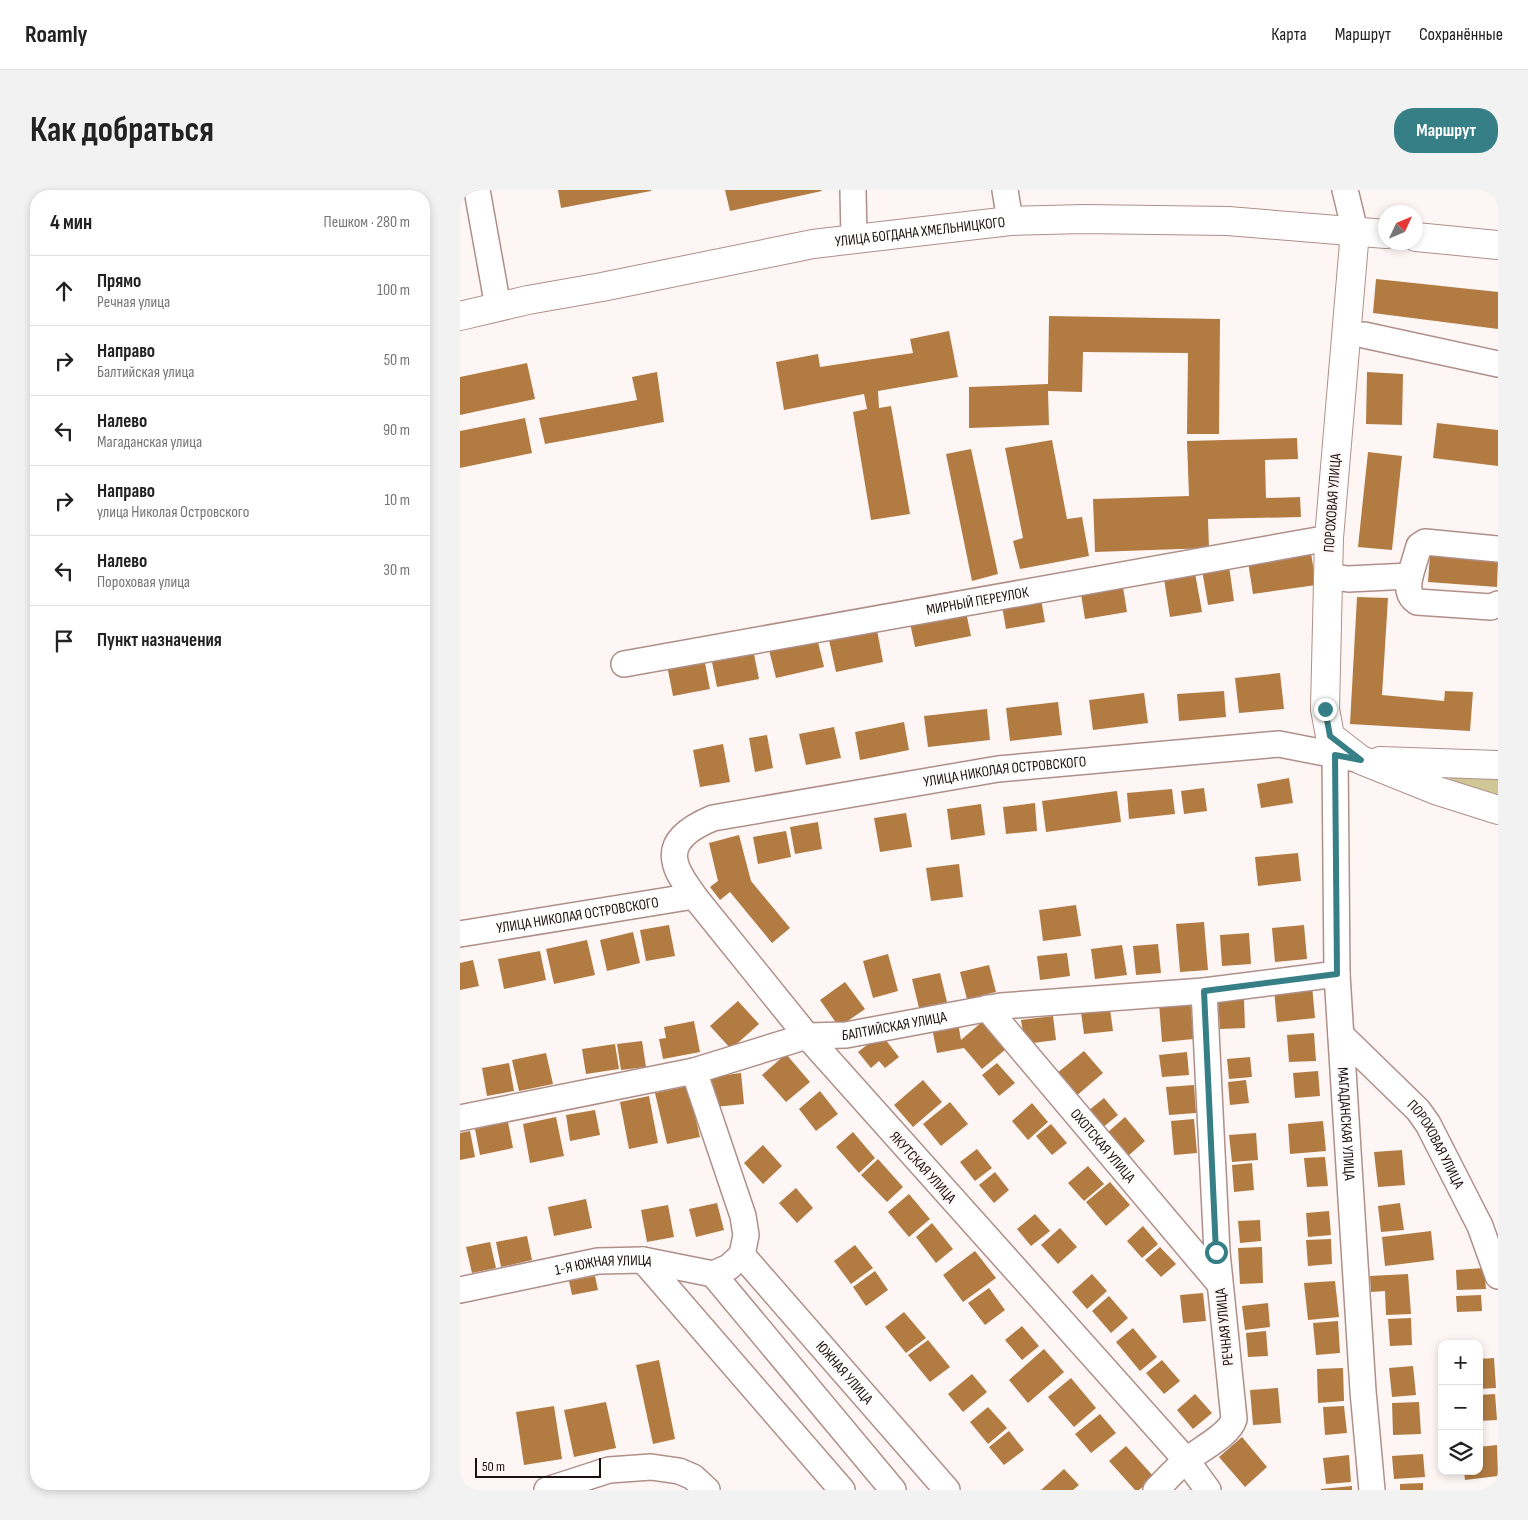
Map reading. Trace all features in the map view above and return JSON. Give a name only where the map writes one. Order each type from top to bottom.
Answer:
[{"type":"main road","name":"УЛИЦА БОГДАНА ХМЕЛЬНИЦКОГО","points":[[460,316],[813,244],[1010,221],[1084,219],[1228,220],[1378,233]]},
{"type":"main road","name":"ПОРОХОВАЯ УЛИЦА","points":[[1348,758],[1330,736],[1325,709],[1329,538],[1355,231]]},
{"type":"main road","points":[[1423,238],[1498,245]]},
{"type":"main road","name":"УЛИЦА НИКОЛАЯ ОСТРОВСКОГО","points":[[1348,758],[1498,764]]},
{"type":"main road","name":"УЛИЦА НИКОЛАЯ ОСТРОВСКОГО","points":[[1348,758],[1438,791],[1498,810]]},
{"type":"street","points":[[854,190],[854,239]]},
{"type":"street","points":[[1004,190],[1010,221]]},
{"type":"street","points":[[1345,190],[1355,231]]},
{"type":"street","points":[[472,199],[498,307]]},
{"type":"street","points":[[1364,336],[1498,364]]},
{"type":"street","name":"МИРНЫЙ ПЕРЕУЛОК","points":[[624,664],[1329,538]]},
{"type":"street","points":[[1498,549],[1425,542],[1419,546],[1407,589],[1410,596],[1417,602],[1491,607],[1498,604]]},
{"type":"street","points":[[1327,576],[1348,579],[1410,576]]},
{"type":"street","name":"УЛИЦА НИКОЛАЯ ОСТРОВСКОГО","points":[[675,862],[676,846],[685,834],[698,824],[713,818],[998,769],[1279,744],[1348,758]]},
{"type":"street","name":"МАГАДАНСКАЯ УЛИЦА","points":[[1348,758],[1337,974],[1363,1391],[1372,1490]]},
{"type":"street","name":"ЯКУТСКАЯ УЛИЦА","points":[[675,862],[682,878],[694,896],[807,1036],[1186,1460],[1208,1490]]},
{"type":"street","name":"УЛИЦА НИКОЛАЯ ОСТРОВСКОГО","points":[[460,934],[694,896]]},
{"type":"street","name":"БАЛТИЙСКАЯ УЛИЦА","points":[[460,1118],[694,1071],[807,1036],[846,1035],[1001,1006],[1204,991],[1337,974]]},
{"type":"street","name":"РЕЧНАЯ УЛИЦА","points":[[1156,1490],[1186,1460],[1227,1431],[1234,1419],[1219,1283],[1204,991]]},
{"type":"street","name":"ОХОТСКАЯ УЛИЦА","points":[[987,1008],[1219,1283]]},
{"type":"street","name":"ПОРОХОВАЯ УЛИЦА","points":[[1341,1035],[1418,1110],[1428,1124],[1480,1226],[1498,1276]]},
{"type":"street","points":[[694,1071],[744,1216],[746,1235],[742,1255],[729,1267],[713,1274],[893,1490]]},
{"type":"street","name":"ЮЖНАЯ УЛИЦА","points":[[742,1255],[946,1490]]},
{"type":"street","points":[[643,1260],[842,1490]]},
{"type":"street","name":"1-Я ЮЖНАЯ УЛИЦА","points":[[460,1290],[598,1261],[643,1260],[713,1274]]},
{"type":"street","points":[[547,1490],[609,1470],[651,1466],[686,1480],[693,1477],[707,1490]]},
{"type":"shaded area","points":[[1498,772],[1498,802],[1450,781],[1450,775]]},
{"type":"building","points":[[558,190],[651,190],[651,191],[561,208]]},
{"type":"building","points":[[725,190],[821,190],[822,191],[730,211]]},
{"type":"building","points":[[1376,279],[1498,292],[1498,329],[1373,313]]},
{"type":"building","points":[[1049,316],[1220,319],[1219,434],[1187,434],[1188,353],[1083,352],[1082,392],[1048,391],[1049,425],[969,428],[969,387],[1048,384]]},
{"type":"building","points":[[949,331],[958,377],[878,391],[879,408],[891,406],[910,514],[871,520],[853,412],[867,409],[864,394],[784,410],[776,362],[818,354],[820,367],[913,353],[910,339]]},
{"type":"building","points":[[527,363],[535,399],[460,415],[460,377]]},
{"type":"building","points":[[657,372],[664,422],[545,444],[539,418],[637,400],[632,377]]},
{"type":"building","points":[[1367,372],[1403,374],[1402,425],[1366,424]]},
{"type":"building","points":[[525,418],[532,453],[460,468],[460,431]]},
{"type":"building","points":[[1437,423],[1498,430],[1498,466],[1433,458]]},
{"type":"building","points":[[1297,438],[1298,459],[1265,460],[1266,498],[1300,497],[1301,517],[1208,519],[1209,548],[1095,552],[1093,499],[1189,496],[1187,441]]},
{"type":"building","points":[[1052,440],[1067,519],[1082,517],[1089,556],[1020,569],[1013,541],[1023,538],[1005,448]]},
{"type":"building","points":[[971,449],[998,574],[972,581],[946,454]]},
{"type":"building","points":[[1368,452],[1402,456],[1392,550],[1358,547]]},
{"type":"building","points":[[1311,553],[1316,585],[1253,594],[1248,562]]},
{"type":"building","points":[[1430,554],[1498,559],[1497,587],[1428,582]]},
{"type":"building","points":[[1229,566],[1234,601],[1208,605],[1202,570]]},
{"type":"building","points":[[1195,573],[1202,612],[1170,617],[1164,579]]},
{"type":"building","points":[[1123,587],[1127,612],[1085,619],[1081,594]]},
{"type":"building","points":[[1357,597],[1388,598],[1382,695],[1444,701],[1445,691],[1473,692],[1470,731],[1350,724]]},
{"type":"building","points":[[1041,599],[1045,622],[1006,629],[1002,606]]},
{"type":"building","points":[[966,612],[971,636],[915,647],[910,623]]},
{"type":"building","points":[[877,630],[883,662],[836,672],[829,640]]},
{"type":"building","points":[[817,638],[824,667],[776,678],[769,650]]},
{"type":"building","points":[[753,649],[759,679],[717,687],[711,657]]},
{"type":"building","points":[[704,658],[710,689],[673,696],[667,665]]},
{"type":"building","points":[[1280,673],[1284,709],[1239,713],[1235,678]]},
{"type":"building","points":[[1224,691],[1226,717],[1179,721],[1177,694]]},
{"type":"building","points":[[1144,693],[1148,723],[1093,730],[1089,700]]},
{"type":"building","points":[[1058,702],[1062,735],[1010,741],[1006,708]]},
{"type":"building","points":[[987,709],[990,740],[928,747],[924,716]]},
{"type":"building","points":[[904,722],[909,750],[860,760],[855,732]]},
{"type":"building","points":[[834,727],[841,758],[806,765],[799,734]]},
{"type":"building","points":[[767,735],[773,768],[755,772],[749,738]]},
{"type":"building","points":[[723,744],[730,782],[700,787],[693,750]]},
{"type":"building","points":[[1289,778],[1293,803],[1261,808],[1257,784]]},
{"type":"building","points":[[1204,788],[1207,811],[1184,814],[1181,791]]},
{"type":"building","points":[[1172,789],[1175,814],[1129,819],[1127,793]]},
{"type":"building","points":[[1117,791],[1121,822],[1046,832],[1042,801]]},
{"type":"building","points":[[1035,803],[1037,831],[1006,834],[1003,807]]},
{"type":"building","points":[[981,804],[985,835],[951,840],[947,809]]},
{"type":"building","points":[[906,813],[912,847],[880,852],[874,818]]},
{"type":"building","points":[[818,822],[822,849],[795,854],[790,827]]},
{"type":"building","points":[[786,831],[791,857],[758,864],[753,837]]},
{"type":"building","points":[[739,835],[751,881],[790,928],[772,943],[730,892],[720,900],[710,887],[718,881],[709,843]]},
{"type":"building","points":[[1298,853],[1301,881],[1258,886],[1255,857]]},
{"type":"building","points":[[959,864],[963,897],[931,901],[926,868]]},
{"type":"building","points":[[1076,905],[1081,936],[1043,941],[1039,910]]},
{"type":"building","points":[[1204,922],[1208,970],[1180,972],[1176,924]]},
{"type":"building","points":[[669,925],[675,956],[646,961],[640,930]]},
{"type":"building","points":[[1304,925],[1307,959],[1275,962],[1272,928]]},
{"type":"building","points":[[633,932],[640,963],[607,971],[600,940]]},
{"type":"building","points":[[1249,933],[1251,964],[1222,966],[1220,935]]},
{"type":"building","points":[[587,940],[595,975],[554,984],[546,949]]},
{"type":"building","points":[[1158,944],[1161,973],[1136,975],[1133,946]]},
{"type":"building","points":[[1122,945],[1127,975],[1095,979],[1091,949]]},
{"type":"building","points":[[540,951],[546,980],[504,989],[498,959]]},
{"type":"building","points":[[1067,953],[1070,976],[1040,980],[1037,956]]},
{"type":"building","points":[[888,954],[898,991],[873,998],[863,961]]},
{"type":"building","points":[[473,960],[479,986],[460,990],[460,963]]},
{"type":"building","points":[[989,965],[996,992],[967,999],[960,972]]},
{"type":"building","points":[[940,973],[947,1002],[919,1008],[912,979]]},
{"type":"building","points":[[845,982],[865,1009],[839,1027],[820,1000]]},
{"type":"building","points":[[1312,986],[1315,1018],[1277,1022],[1274,990]]},
{"type":"building","points":[[1244,999],[1245,1028],[1220,1029],[1218,1000]]},
{"type":"building","points":[[1190,1000],[1194,1039],[1162,1042],[1159,1003]]},
{"type":"building","points":[[738,1001],[759,1024],[731,1049],[710,1026]]},
{"type":"building","points":[[1110,1009],[1113,1031],[1084,1034],[1081,1012]]},
{"type":"building","points":[[1053,1016],[1056,1040],[1025,1044],[1021,1020]]},
{"type":"building","points":[[694,1021],[700,1052],[663,1059],[659,1039],[666,1038],[664,1027]]},
{"type":"building","points":[[983,1021],[1006,1049],[982,1069],[964,1048],[937,1053],[932,1028],[958,1023],[961,1040]]},
{"type":"building","points":[[1314,1033],[1316,1061],[1289,1062],[1287,1035]]},
{"type":"building","points":[[881,1034],[899,1057],[885,1068],[879,1061],[871,1068],[858,1052]]},
{"type":"building","points":[[642,1041],[646,1067],[621,1070],[617,1044]]},
{"type":"building","points":[[615,1044],[619,1069],[586,1074],[582,1049]]},
{"type":"building","points":[[1084,1051],[1103,1073],[1075,1097],[1056,1074]]},
{"type":"building","points":[[1187,1052],[1189,1075],[1162,1077],[1159,1055]]},
{"type":"building","points":[[546,1053],[553,1084],[519,1091],[512,1060]]},
{"type":"building","points":[[786,1054],[810,1082],[786,1102],[762,1075]]},
{"type":"building","points":[[1250,1057],[1252,1077],[1229,1079],[1227,1059]]},
{"type":"building","points":[[509,1063],[514,1091],[487,1096],[482,1068]]},
{"type":"building","points":[[997,1063],[1015,1083],[999,1096],[982,1075]]},
{"type":"building","points":[[1318,1071],[1320,1096],[1295,1098],[1293,1073]]},
{"type":"building","points":[[741,1073],[744,1104],[715,1107],[711,1077]]},
{"type":"building","points":[[923,1080],[942,1102],[913,1127],[894,1105]]},
{"type":"building","points":[[1246,1080],[1249,1103],[1230,1105],[1228,1082]]},
{"type":"building","points":[[1194,1085],[1196,1113],[1169,1115],[1166,1087]]},
{"type":"building","points":[[688,1086],[700,1137],[667,1144],[655,1093]]},
{"type":"building","points":[[820,1091],[838,1114],[816,1131],[799,1109]]},
{"type":"building","points":[[649,1096],[658,1143],[629,1149],[620,1102]]},
{"type":"building","points":[[1104,1098],[1118,1115],[1102,1128],[1088,1111]]},
{"type":"building","points":[[950,1102],[968,1124],[941,1146],[923,1124]]},
{"type":"building","points":[[1032,1103],[1048,1122],[1028,1140],[1012,1121]]},
{"type":"building","points":[[595,1110],[600,1135],[570,1141],[566,1115]]},
{"type":"building","points":[[556,1117],[564,1156],[530,1163],[523,1124]]},
{"type":"building","points":[[1125,1117],[1145,1141],[1128,1156],[1107,1133]]},
{"type":"building","points":[[1194,1119],[1197,1153],[1174,1155],[1171,1121]]},
{"type":"building","points":[[1323,1121],[1326,1151],[1290,1154],[1288,1124]]},
{"type":"building","points":[[508,1122],[513,1148],[480,1155],[475,1129]]},
{"type":"building","points":[[1051,1124],[1067,1143],[1052,1155],[1036,1136]]},
{"type":"building","points":[[470,1131],[475,1157],[460,1160],[460,1133]]},
{"type":"building","points":[[853,1132],[875,1158],[859,1173],[836,1147]]},
{"type":"building","points":[[1256,1133],[1258,1160],[1232,1162],[1229,1135]]},
{"type":"building","points":[[763,1145],[782,1166],[763,1184],[744,1163]]},
{"type":"building","points":[[977,1149],[992,1168],[975,1181],[960,1162]]},
{"type":"building","points":[[1402,1150],[1405,1185],[1378,1187],[1374,1152]]},
{"type":"building","points":[[1325,1157],[1328,1186],[1307,1187],[1304,1158]]},
{"type":"building","points":[[878,1159],[903,1187],[887,1202],[861,1175]]},
{"type":"building","points":[[1252,1163],[1254,1190],[1234,1192],[1232,1165]]},
{"type":"building","points":[[1088,1166],[1104,1184],[1084,1201],[1068,1183]]},
{"type":"building","points":[[995,1172],[1009,1190],[994,1203],[979,1185]]},
{"type":"building","points":[[1110,1182],[1130,1205],[1106,1226],[1086,1202]]},
{"type":"building","points":[[796,1188],[813,1208],[797,1223],[779,1203]]},
{"type":"building","points":[[909,1194],[930,1219],[909,1237],[888,1212]]},
{"type":"building","points":[[586,1199],[592,1228],[554,1236],[548,1207]]},
{"type":"building","points":[[717,1203],[724,1230],[696,1237],[689,1209]]},
{"type":"building","points":[[1400,1203],[1404,1230],[1381,1232],[1378,1206]]},
{"type":"building","points":[[668,1205],[674,1237],[647,1242],[641,1210]]},
{"type":"building","points":[[1329,1211],[1331,1235],[1308,1237],[1306,1213]]},
{"type":"building","points":[[1035,1214],[1050,1231],[1031,1246],[1017,1229]]},
{"type":"building","points":[[1260,1220],[1261,1241],[1240,1243],[1238,1221]]},
{"type":"building","points":[[932,1223],[953,1249],[936,1263],[916,1237]]},
{"type":"building","points":[[1143,1226],[1158,1244],[1142,1258],[1127,1241]]},
{"type":"building","points":[[1060,1228],[1077,1247],[1058,1264],[1041,1245]]},
{"type":"building","points":[[1431,1231],[1434,1260],[1385,1266],[1382,1237]]},
{"type":"building","points":[[527,1236],[532,1260],[501,1267],[496,1242]]},
{"type":"building","points":[[1331,1239],[1332,1264],[1308,1266],[1306,1240]]},
{"type":"building","points":[[490,1242],[496,1268],[472,1273],[466,1247]]},
{"type":"building","points":[[855,1245],[873,1268],[851,1284],[834,1261]]},
{"type":"building","points":[[1160,1247],[1176,1264],[1161,1277],[1145,1260]]},
{"type":"building","points":[[1262,1247],[1263,1283],[1240,1284],[1238,1248]]},
{"type":"building","points":[[975,1251],[996,1278],[963,1302],[943,1275]]},
{"type":"building","points":[[1484,1268],[1486,1289],[1457,1290],[1456,1270]]},
{"type":"building","points":[[875,1271],[888,1290],[866,1306],[853,1287]]},
{"type":"building","points":[[1092,1274],[1107,1291],[1087,1309],[1072,1292]]},
{"type":"building","points":[[1408,1274],[1411,1314],[1386,1315],[1385,1291],[1371,1292],[1370,1276]]},
{"type":"building","points":[[595,1276],[598,1290],[572,1295],[569,1281]]},
{"type":"building","points":[[1335,1281],[1339,1317],[1308,1320],[1304,1283]]},
{"type":"building","points":[[989,1288],[1005,1310],[985,1325],[968,1303]]},
{"type":"building","points":[[1203,1293],[1206,1321],[1183,1323],[1180,1295]]},
{"type":"building","points":[[1481,1295],[1482,1311],[1457,1312],[1456,1296]]},
{"type":"building","points":[[1109,1296],[1128,1318],[1111,1333],[1092,1311]]},
{"type":"building","points":[[1268,1303],[1270,1327],[1245,1330],[1242,1306]]},
{"type":"building","points":[[904,1312],[926,1338],[906,1353],[885,1327]]},
{"type":"building","points":[[1411,1318],[1412,1345],[1390,1346],[1388,1319]]},
{"type":"building","points":[[1338,1321],[1340,1353],[1316,1355],[1313,1323]]},
{"type":"building","points":[[1022,1326],[1039,1346],[1022,1360],[1005,1340]]},
{"type":"building","points":[[1133,1328],[1157,1357],[1140,1371],[1116,1342]]},
{"type":"building","points":[[1266,1331],[1268,1356],[1248,1357],[1246,1333]]},
{"type":"building","points":[[928,1340],[950,1367],[930,1382],[908,1355]]},
{"type":"building","points":[[1044,1349],[1064,1372],[1028,1403],[1009,1380]]},
{"type":"building","points":[[1494,1358],[1496,1388],[1483,1389],[1483,1359]]},
{"type":"building","points":[[659,1360],[675,1439],[653,1444],[636,1365]]},
{"type":"building","points":[[1162,1360],[1180,1381],[1164,1394],[1146,1373]]},
{"type":"building","points":[[1413,1366],[1416,1395],[1392,1397],[1389,1368]]},
{"type":"building","points":[[1343,1368],[1344,1401],[1318,1403],[1317,1369]]},
{"type":"building","points":[[972,1374],[987,1392],[963,1412],[948,1394]]},
{"type":"building","points":[[1071,1378],[1096,1408],[1074,1427],[1048,1397]]},
{"type":"building","points":[[1278,1388],[1281,1423],[1253,1425],[1250,1390]]},
{"type":"building","points":[[1195,1394],[1212,1413],[1193,1429],[1177,1410]]},
{"type":"building","points":[[1495,1394],[1497,1420],[1483,1421],[1483,1395]]},
{"type":"building","points":[[606,1402],[616,1448],[574,1457],[564,1410]]},
{"type":"building","points":[[1419,1402],[1421,1434],[1393,1435],[1392,1403]]},
{"type":"building","points":[[554,1406],[562,1459],[524,1465],[516,1412]]},
{"type":"building","points":[[1344,1406],[1347,1433],[1325,1435],[1323,1407]]},
{"type":"building","points":[[988,1407],[1007,1428],[988,1444],[970,1422]]},
{"type":"building","points":[[1100,1414],[1116,1433],[1091,1453],[1075,1434]]},
{"type":"building","points":[[1009,1431],[1024,1450],[1004,1465],[989,1447]]},
{"type":"building","points":[[1242,1437],[1267,1467],[1245,1487],[1219,1457]]},
{"type":"building","points":[[1497,1445],[1498,1476],[1465,1480],[1464,1475],[1483,1475],[1483,1447]]},
{"type":"building","points":[[1126,1446],[1154,1477],[1139,1490],[1135,1490],[1109,1461]]},
{"type":"building","points":[[1423,1454],[1425,1477],[1394,1479],[1392,1456]]},
{"type":"building","points":[[1349,1455],[1351,1482],[1326,1484],[1323,1458]]},
{"type":"building","points":[[1064,1469],[1079,1485],[1073,1490],[1041,1490]]},
{"type":"building","points":[[1423,1483],[1423,1490],[1400,1490],[1400,1484]]},
{"type":"building","points":[[1352,1486],[1352,1490],[1321,1490],[1321,1489]]},
{"type":"route","points":[[1216,1252],[1204,991],[1337,974],[1335,755],[1361,760],[1330,736],[1325,709]]}]
